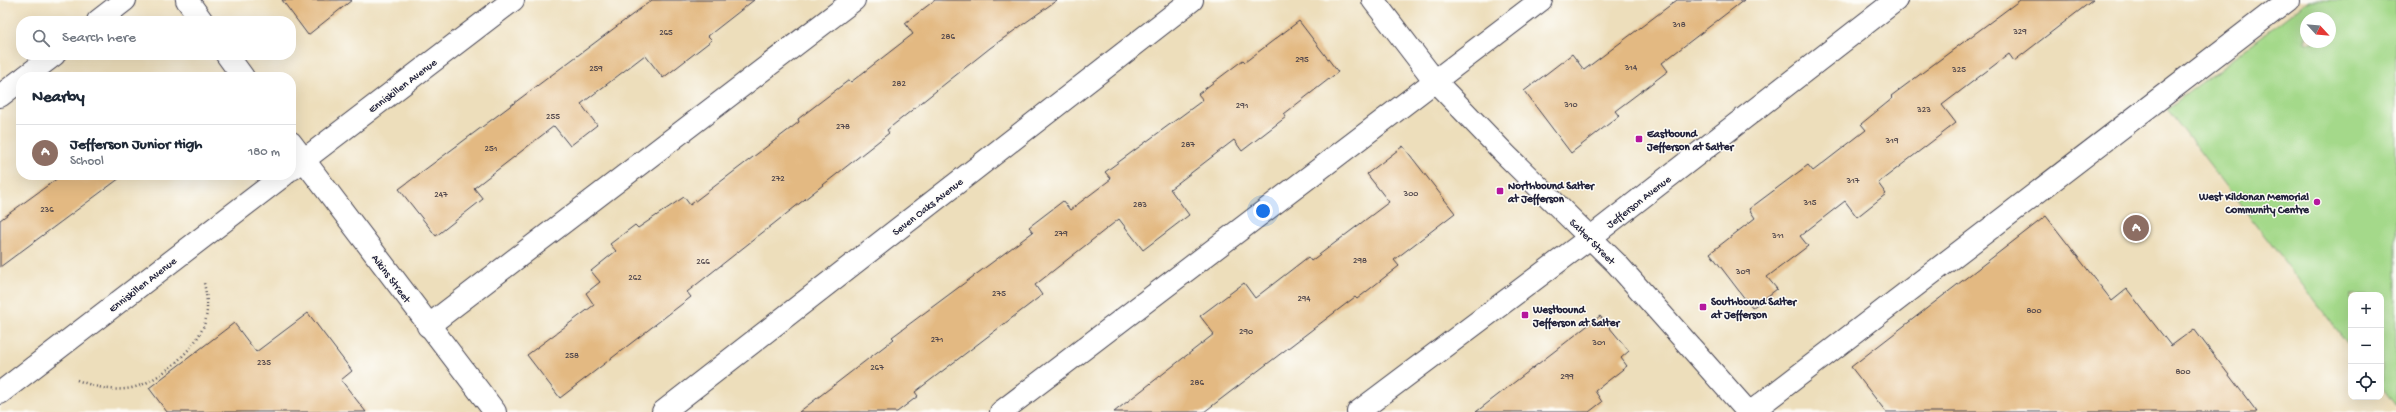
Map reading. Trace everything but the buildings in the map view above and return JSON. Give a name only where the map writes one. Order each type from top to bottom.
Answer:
[{"type":"street","points":[[104,16],[125,0]]},
{"type":"street","points":[[187,0],[198,16]]},
{"type":"street","name":"Enniskillen Avenue","points":[[296,157],[513,0]]},
{"type":"street","points":[[428,326],[854,0]]},
{"type":"street","name":"Seven Oaks Avenue","points":[[663,412],[1192,0]]},
{"type":"street","name":"Salter Street","points":[[1373,0],[1435,81],[1506,155],[1591,237],[1750,412]]},
{"type":"street","points":[[1001,412],[1541,0]]},
{"type":"street","name":"Jefferson Avenue","points":[[1358,412],[1591,237],[1896,0]]},
{"type":"street","points":[[1750,412],[2288,0]]},
{"type":"street","points":[[32,72],[47,60]]},
{"type":"street","points":[[231,60],[239,72]]},
{"type":"street","points":[[0,96],[16,84]]},
{"type":"street","name":"Aikins Street","points":[[296,159],[495,412]]},
{"type":"street","name":"Enniskillen Avenue","points":[[0,393],[277,180]]},
{"type":"path","points":[[77,380],[100,388],[126,389],[153,380],[190,350],[204,326],[208,303],[204,283]]},
{"type":"green space","name":"West Kildonan Memorial Community Centre","points":[[2309,0],[2396,0],[2396,406],[2384,390],[2384,292],[2348,292],[2348,344],[2167,109]]},
{"type":"place","name":"Eastbound Jefferson at Salter","points":[[1639,139]]},
{"type":"place","name":"Northbound Salter at Jefferson","points":[[1500,191]]},
{"type":"place","name":"West Kildonan Memorial Community Centre","points":[[2317,202]]},
{"type":"place","name":"Jefferson Junior High","points":[[2136,228]]},
{"type":"place","name":"Southbound Salter at Jefferson","points":[[1703,307]]},
{"type":"place","name":"Westbound Jefferson at Salter","points":[[1525,315]]}]
